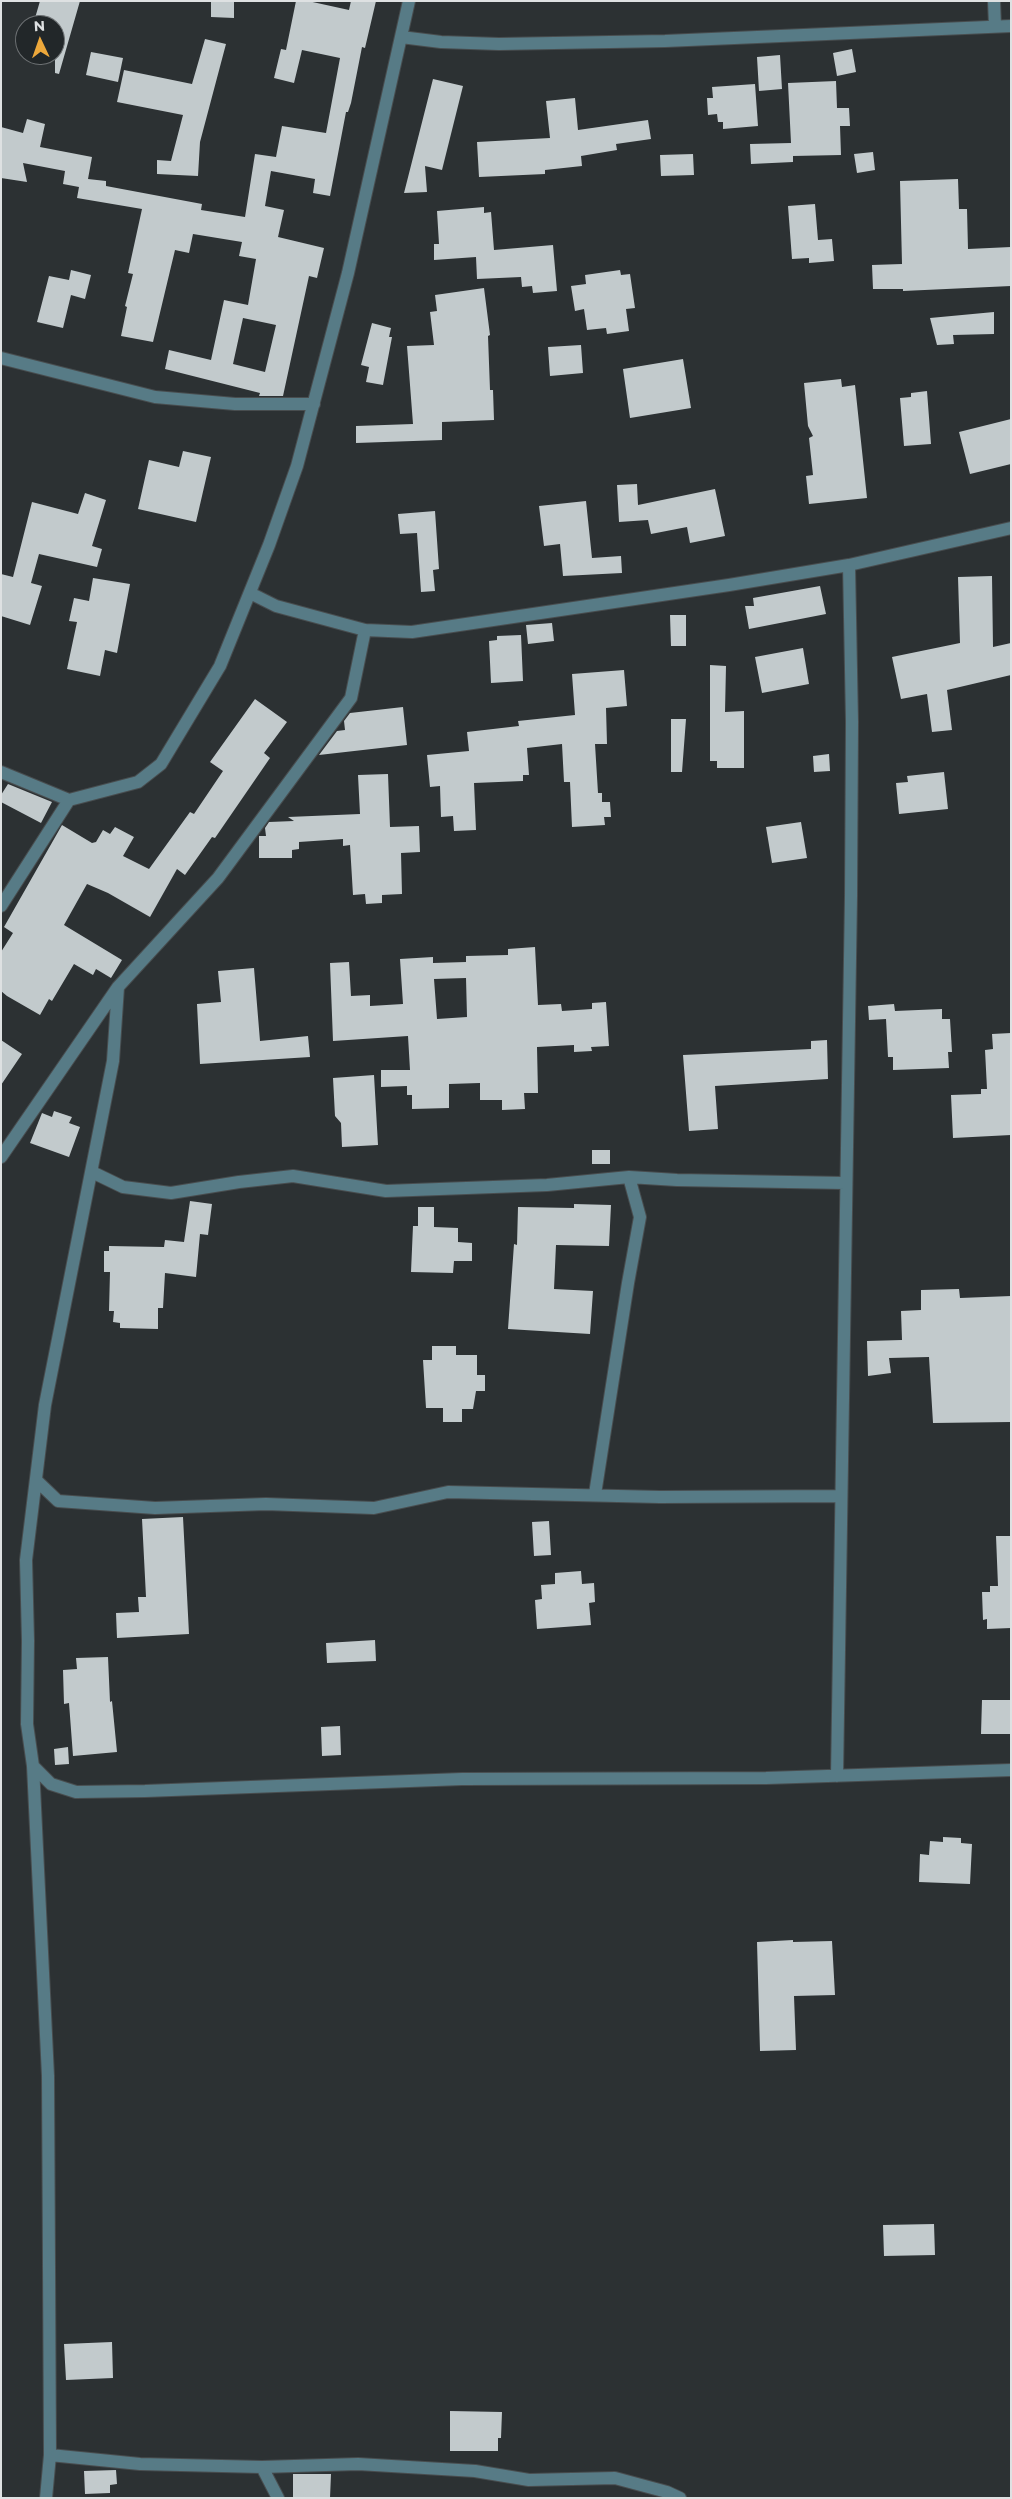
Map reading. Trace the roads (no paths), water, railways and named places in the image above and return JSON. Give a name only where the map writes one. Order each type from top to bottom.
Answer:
[{"type":"street","points":[[1,772],[69,800],[138,782],[161,764],[220,666],[250,593],[297,466],[348,274],[409,1]]},
{"type":"street","points":[[994,1],[995,26]]},
{"type":"street","points":[[401,37],[441,42],[498,44],[665,41],[1011,26]]},
{"type":"street","points":[[1,358],[155,397],[235,404],[314,404]]},
{"type":"street","points":[[250,593],[276,606],[364,630],[412,632],[489,622],[849,565],[1011,528]]},
{"type":"street","points":[[837,1776],[845,1183],[849,1065],[852,732],[849,565]]},
{"type":"street","points":[[2,1156],[118,987],[218,878],[351,698],[364,630]]},
{"type":"street","points":[[1,906],[69,800]]},
{"type":"street","points":[[46,2498],[50,2456],[48,2076],[33,1766],[27,1724],[28,1641],[26,1560],[45,1405],[113,1061],[118,987]]},
{"type":"street","points":[[92,1172],[123,1187],[172,1193],[239,1182],[293,1176],[386,1191],[547,1186],[629,1176],[677,1180],[845,1183]]},
{"type":"street","points":[[595,1494],[640,1217],[629,1176]]},
{"type":"street","points":[[36,1480],[58,1501],[155,1508],[266,1504],[374,1508],[448,1492],[660,1497],[842,1496]]},
{"type":"street","points":[[33,1766],[51,1784],[76,1792],[462,1779],[766,1778],[1011,1770]]},
{"type":"street","points":[[50,2456],[140,2464],[262,2468],[358,2464],[475,2471],[529,2480],[615,2478],[668,2492],[680,2498]]},
{"type":"street","points":[[262,2468],[278,2498]]}]
